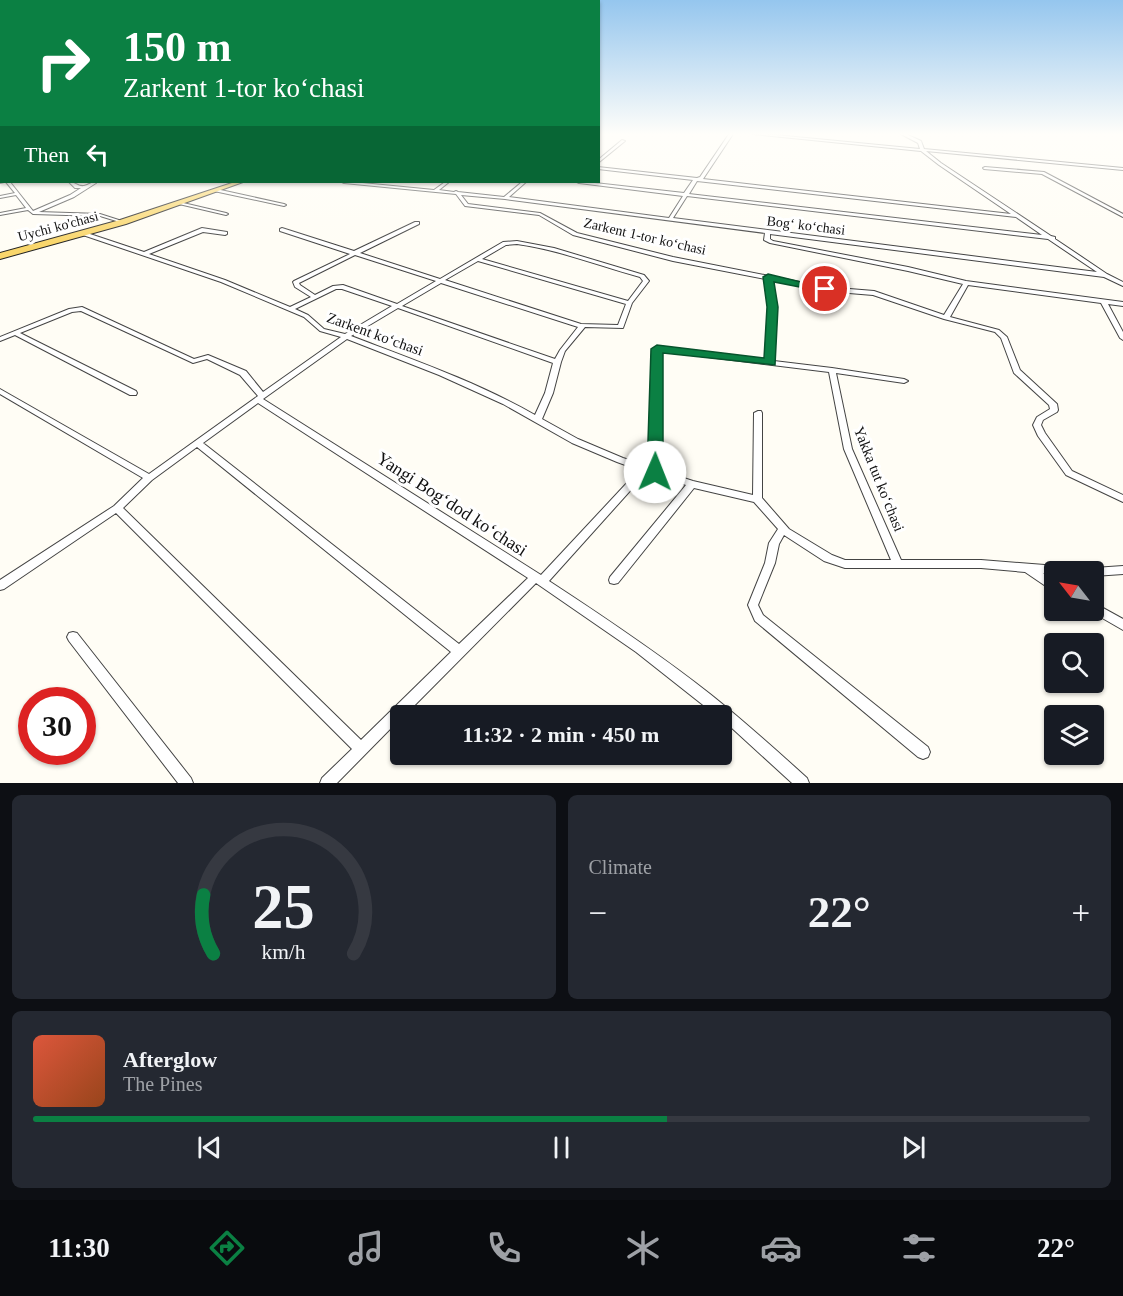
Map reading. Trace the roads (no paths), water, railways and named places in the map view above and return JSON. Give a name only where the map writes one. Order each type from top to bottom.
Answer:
[{"type":"main road","name":"Uychi ko'chasi","points":[[0,256],[123,222],[237,183]]},
{"type":"street","points":[[619,171],[1017,216]]},
{"type":"street","points":[[669,219],[695,180],[701,178],[706,171]]},
{"type":"street","points":[[951,171],[1105,275],[1123,284]]},
{"type":"street","points":[[1015,171],[1043,173],[1123,216]]},
{"type":"street","points":[[9,183],[33,213],[100,215],[123,222]]},
{"type":"street","points":[[72,183],[76,186],[86,187]]},
{"type":"street","points":[[33,213],[92,183]]},
{"type":"street","name":"Bogʻ koʻchasi","points":[[361,183],[505,198],[1105,275]]},
{"type":"street","points":[[436,190],[446,183]]},
{"type":"street","points":[[505,198],[523,183]]},
{"type":"street","points":[[588,183],[1053,238]]},
{"type":"street","points":[[216,190],[284,205]]},
{"type":"street","name":"Zarkent 1-tor koʻchasi","points":[[456,192],[465,204],[470,206],[540,214],[570,232],[618,247],[768,277]]},
{"type":"street","points":[[0,197],[17,194]]},
{"type":"street","points":[[182,203],[226,214]]},
{"type":"street","points":[[0,214],[28,208]]},
{"type":"street","points":[[315,297],[297,286],[296,282],[417,223]]},
{"type":"street","points":[[144,254],[202,230],[225,233]]},
{"type":"street","points":[[282,230],[582,326]]},
{"type":"street","points":[[768,232],[767,240],[772,242],[908,268],[966,283],[1123,304]]},
{"type":"street","name":"Zarkent koʻchasi","points":[[82,233],[223,280],[306,316],[322,330],[346,336],[480,389],[575,441],[692,484],[757,499]]},
{"type":"street","points":[[0,586],[117,508],[149,478],[346,336],[505,243],[517,242],[645,278],[646,281],[629,303],[621,327],[588,324],[582,326],[562,351],[549,393],[537,420]]},
{"type":"street","points":[[478,259],[629,303]]},
{"type":"street","points":[[770,362],[772,307],[768,277],[825,289],[874,293],[1003,335],[1017,371],[1053,404],[1054,410],[1040,419],[1037,425],[1065,469],[1082,482],[1123,499]]},
{"type":"street","points":[[946,318],[966,283]]},
{"type":"street","points":[[290,309],[332,289],[343,287],[557,362]]},
{"type":"street","points":[[1102,301],[1123,338]]},
{"type":"street","name":"Yangi Bogʻdod koʻchasi","points":[[0,339],[71,310],[82,309],[193,361],[208,357],[243,373],[260,398],[538,579],[327,783]]},
{"type":"street","points":[[15,333],[132,393]]},
{"type":"street","points":[[802,783],[722,710],[678,674],[538,579],[650,470],[657,349],[904,381]]},
{"type":"street","name":"Yakka tut koʻchasi","points":[[832,370],[848,449],[898,564]]},
{"type":"street","points":[[0,391],[149,478]]},
{"type":"street","points":[[758,413],[757,499],[783,529],[828,558],[845,564],[981,564],[1044,569]]},
{"type":"street","points":[[197,443],[460,652]]},
{"type":"street","points":[[614,580],[692,484]]},
{"type":"street","points":[[117,508],[361,749]]},
{"type":"street","points":[[783,529],[774,543],[770,563],[753,605],[754,611],[759,618],[923,752]]},
{"type":"street","points":[[1027,568],[1044,579]]},
{"type":"street","points":[[1104,571],[1123,570]]},
{"type":"street","points":[[1104,614],[1123,625]]},
{"type":"street","points":[[73,637],[186,783]]}]
